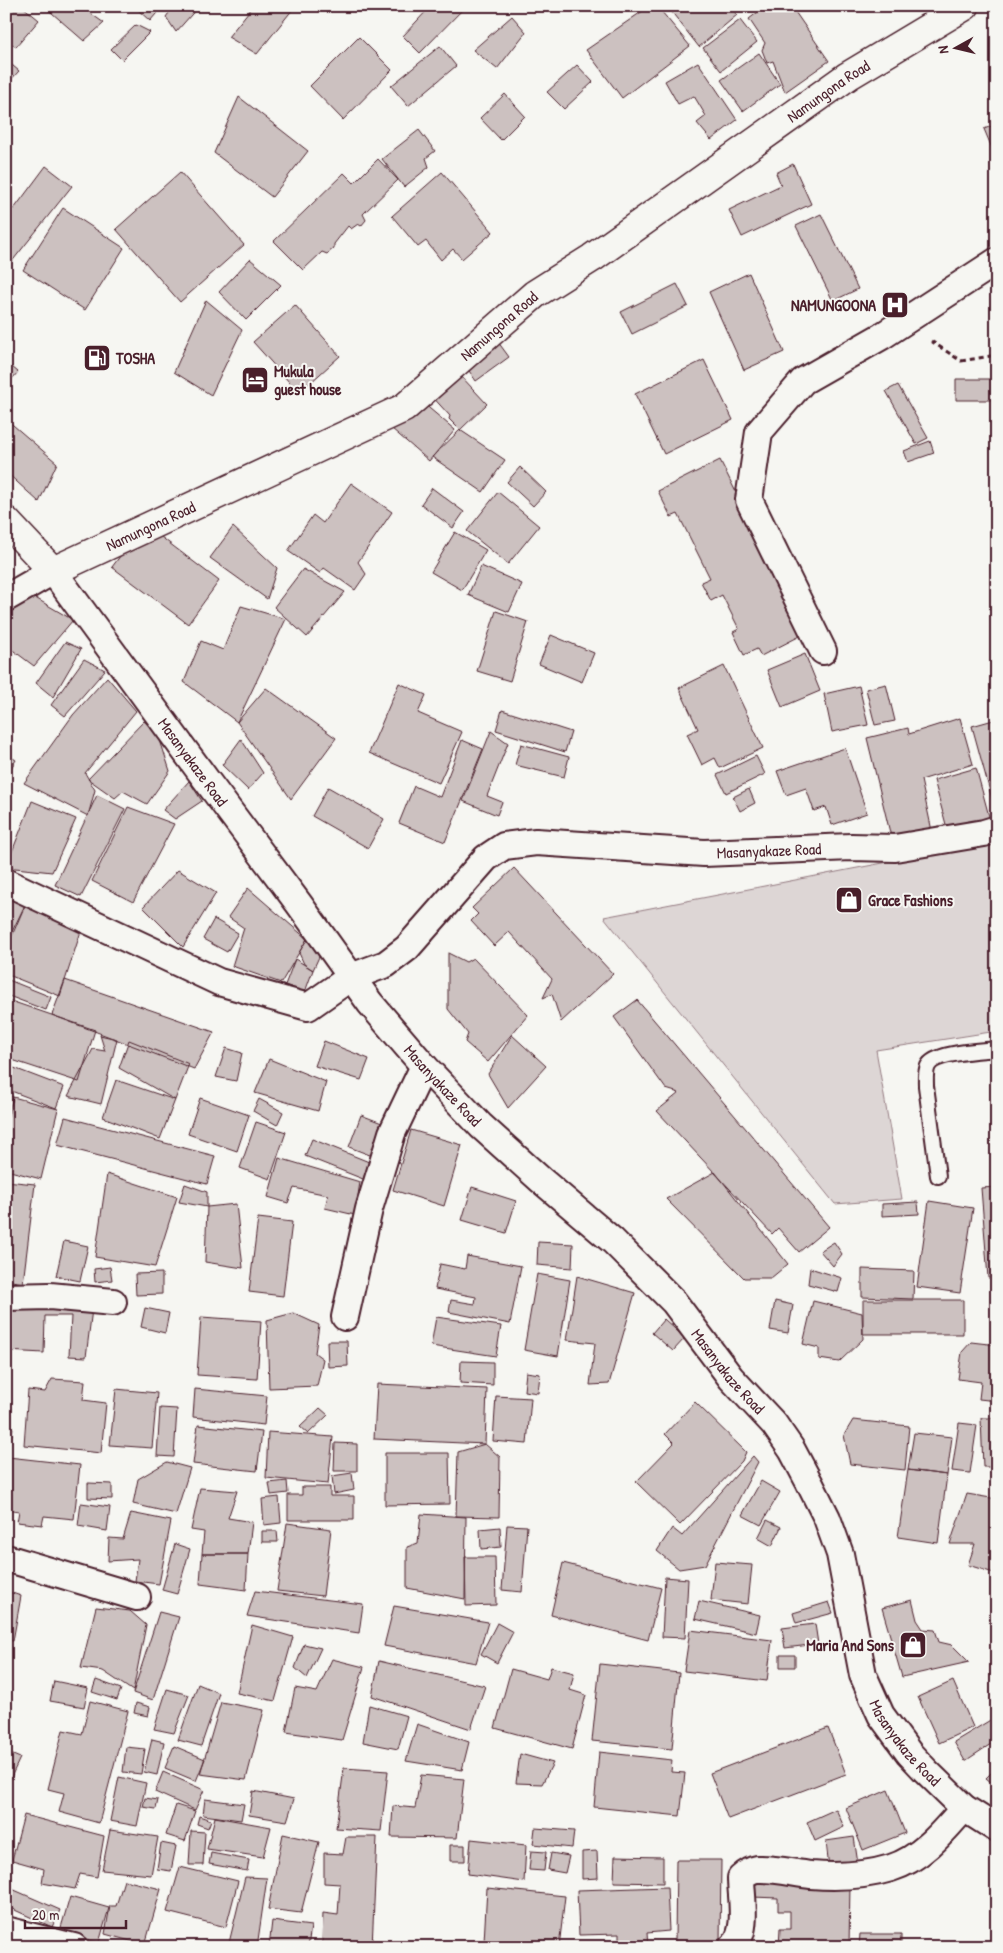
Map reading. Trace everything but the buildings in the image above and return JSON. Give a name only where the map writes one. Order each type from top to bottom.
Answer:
[{"type":"street","name":"Namungona Road","points":[[6,598],[53,571],[404,408],[535,294],[592,258],[848,76],[965,6]]},
{"type":"street","points":[[823,651],[749,500],[759,432],[803,381],[903,322],[997,261]]},
{"type":"street","points":[[6,520],[53,571]]},
{"type":"street","name":"Masanyakaze Road","points":[[53,571],[210,786],[300,904],[370,1003],[424,1066],[481,1126],[540,1180],[613,1241],[674,1302],[731,1378],[774,1424],[792,1450],[827,1518],[840,1554],[863,1675],[882,1715],[909,1753],[964,1808],[997,1829]]},
{"type":"street","name":"Masanyakaze Road","points":[[6,882],[219,982],[308,1007],[351,977],[386,964],[407,948],[486,858],[504,846],[536,842],[704,853],[851,847],[895,848],[984,833],[997,828]]},
{"type":"street","points":[[345,1317],[369,1209],[392,1133],[424,1066]]},
{"type":"street","points":[[6,1297],[50,1296],[114,1302]]},
{"type":"street","points":[[6,1558],[137,1597]]},
{"type":"street","points":[[732,1947],[741,1930],[743,1915],[741,1878],[748,1872],[756,1869],[812,1875],[846,1876],[892,1868],[914,1857],[941,1834],[964,1808]]},
{"type":"street","points":[[6,1930],[74,1947]]},
{"type":"lane","points":[[938,1176],[926,1086],[926,1074],[929,1064],[938,1057],[997,1049]]},
{"type":"path","points":[[903,322],[961,361],[997,355]]},
{"type":"shaded area","points":[[997,841],[997,1031],[876,1050],[902,1199],[835,1204],[604,917]]},
{"type":"place","name":"NAMUNGOONA","points":[[895,305]]},
{"type":"place","name":"TOSHA","points":[[97,358]]},
{"type":"place","name":"Mukula guest house","points":[[255,380]]},
{"type":"place","name":"Grace Fashions","points":[[849,900]]},
{"type":"place","name":"Maria And Sons","points":[[913,1645]]}]
